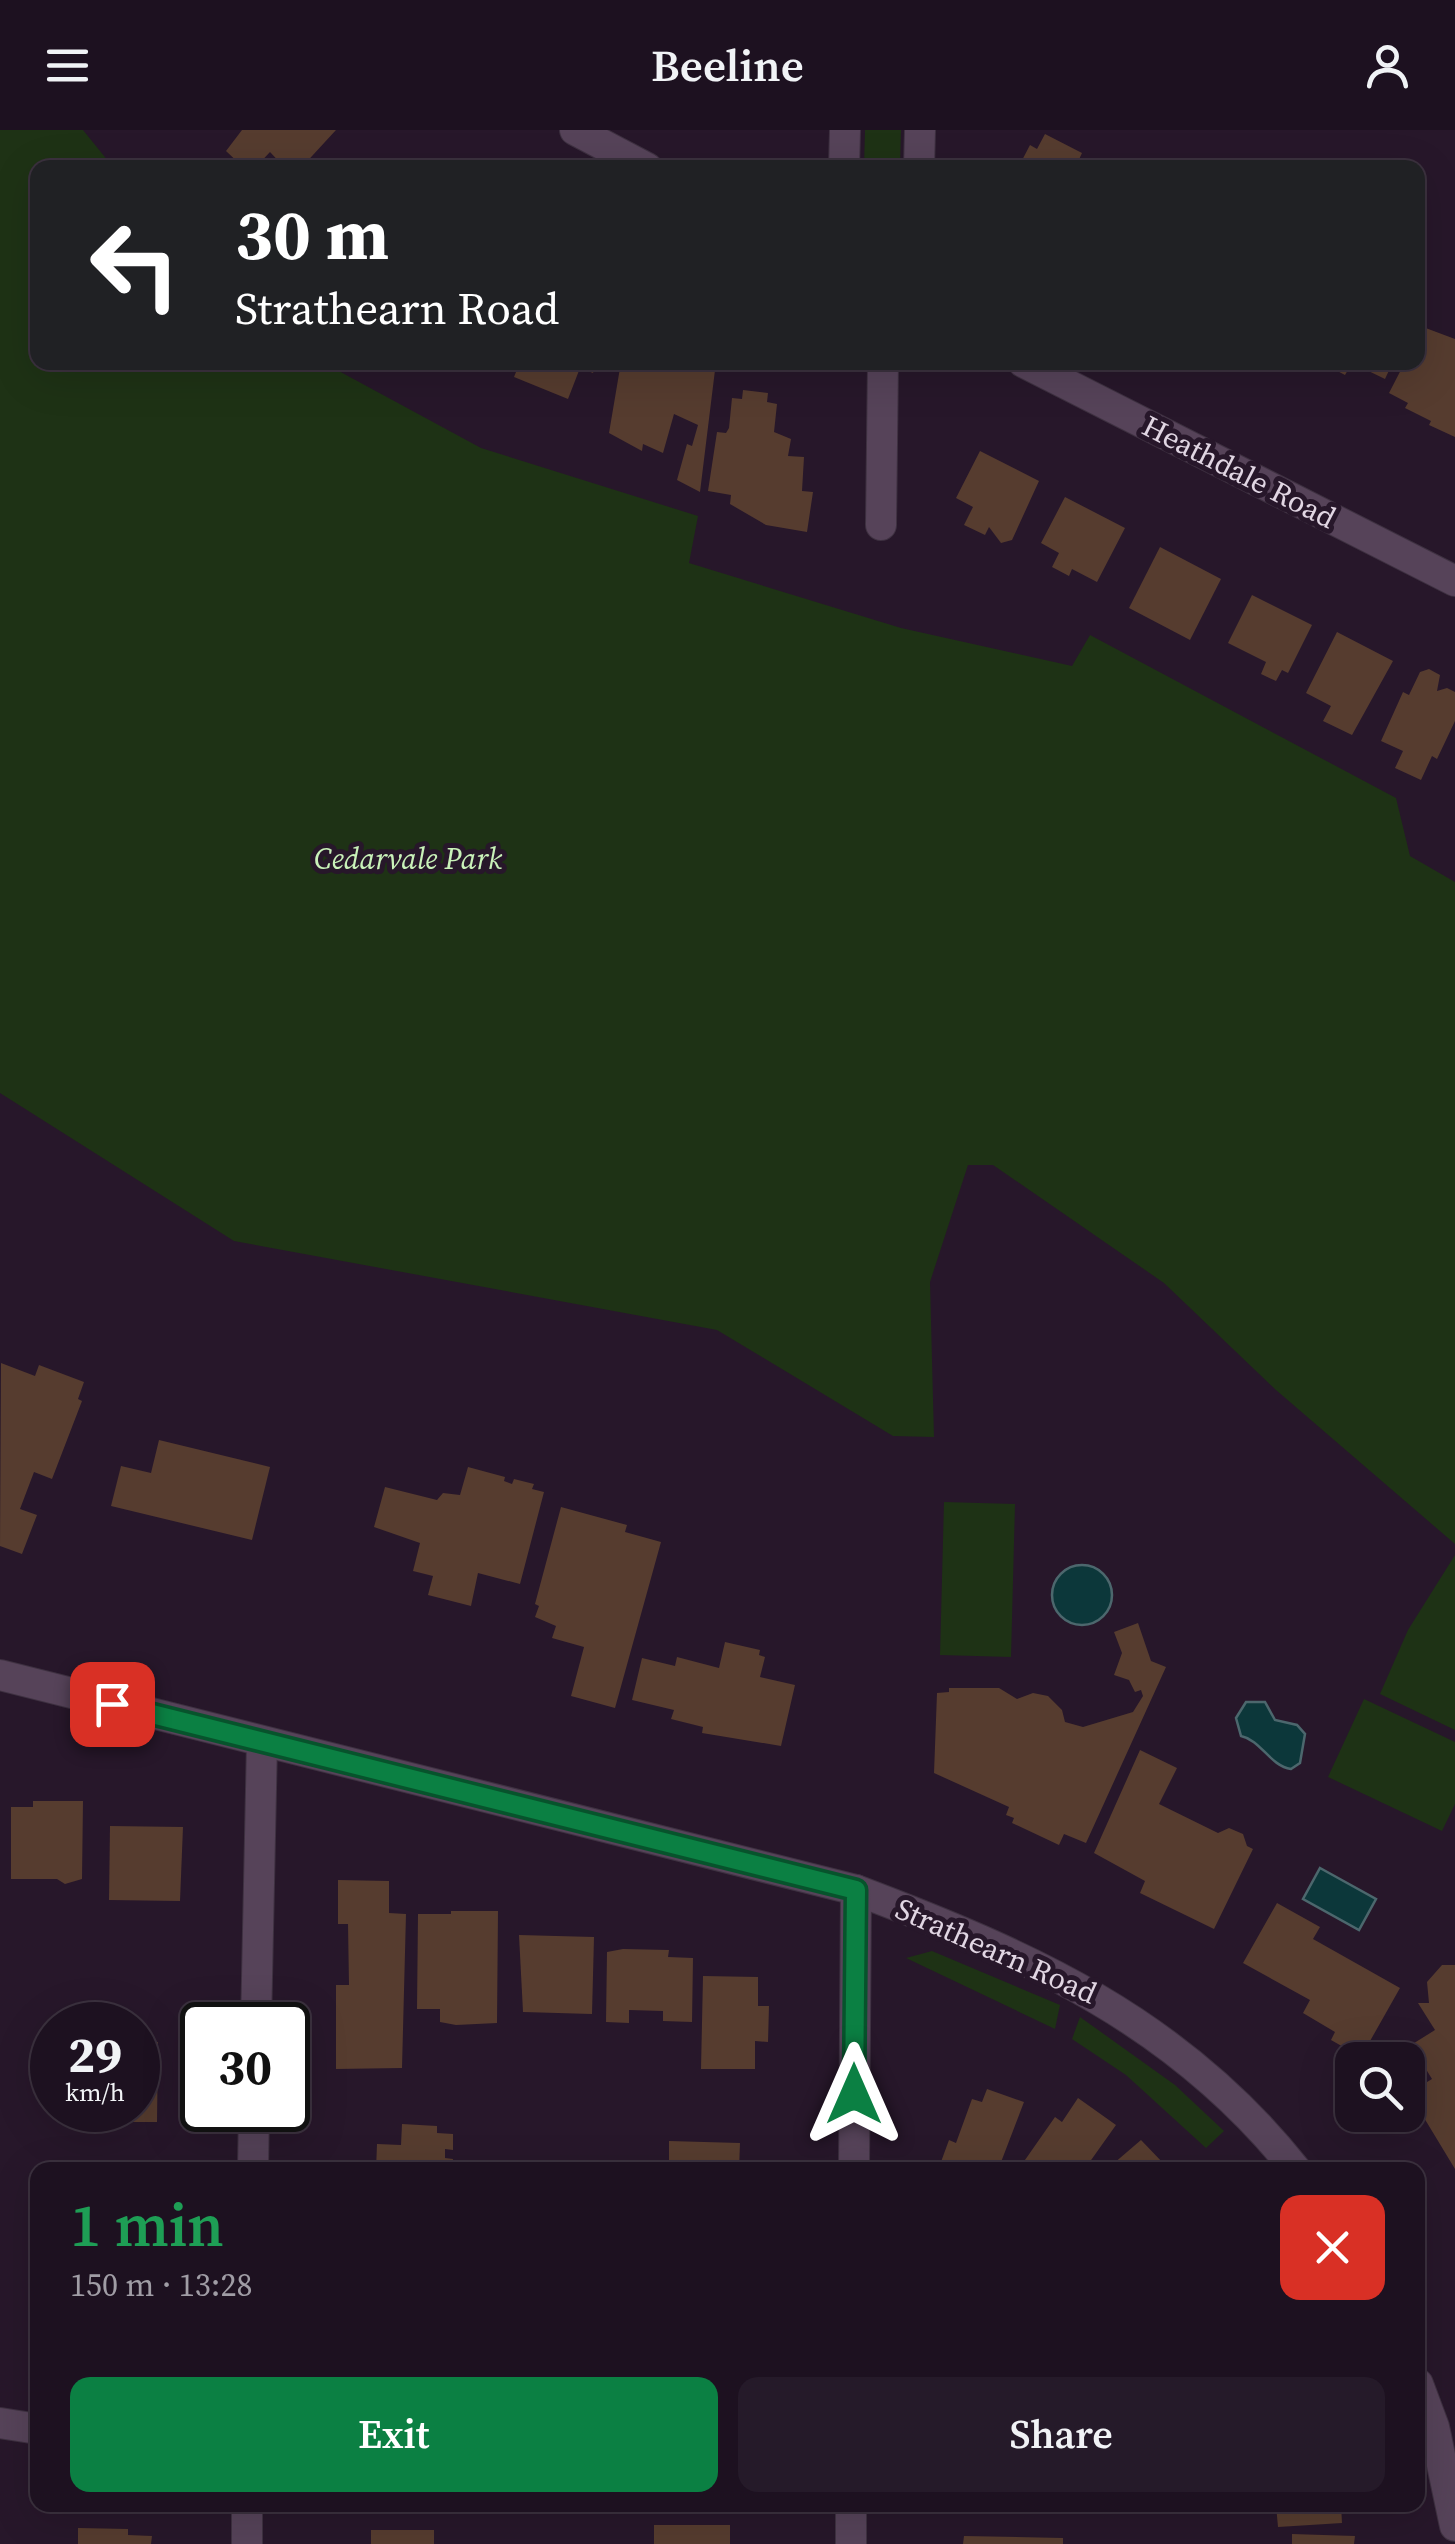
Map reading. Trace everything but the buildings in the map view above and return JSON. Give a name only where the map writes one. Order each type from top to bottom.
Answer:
[{"type":"street","points":[[575,130],[631,160]]},
{"type":"street","points":[[844,130],[844,160]]},
{"type":"street","points":[[919,160],[920,130]]},
{"type":"street","points":[[880,525],[883,370]]},
{"type":"street","name":"Heathdale Road","points":[[1040,370],[1455,581]]},
{"type":"street","name":"Strathearn Road","points":[[0,1675],[856,1890],[963,1930],[1112,2004],[1226,2095],[1289,2162]]},
{"type":"street","points":[[256,2002],[262,1742]]},
{"type":"street","points":[[854,2162],[856,1890]]},
{"type":"street","points":[[253,2162],[254,2132]]},
{"type":"street","points":[[1425,2403],[1434,2427],[1455,2526]]},
{"type":"street","points":[[0,2423],[30,2429]]},
{"type":"street","points":[[247,2512],[248,2544]]},
{"type":"street","points":[[851,2544],[852,2512]]},
{"type":"green space","name":"Cedarvale Park","points":[[0,130],[83,130],[107,160],[30,160],[30,370],[337,370],[481,448],[698,516],[689,563],[901,628],[1072,666],[1090,635],[1396,798],[1410,856],[1455,882],[1455,1544],[1276,1390],[1164,1283],[993,1165],[968,1165],[930,1282],[934,1437],[893,1436],[717,1330],[234,1241],[0,1093]]},
{"type":"green space","points":[[865,130],[901,130],[900,160],[864,160]]},
{"type":"green space","points":[[944,1502],[1015,1504],[1011,1657],[940,1655]]},
{"type":"green space","points":[[1455,1555],[1455,1730],[1380,1694],[1408,1630]]},
{"type":"green space","points":[[1364,1699],[1455,1742],[1455,1804],[1442,1831],[1328,1777]]},
{"type":"green space","points":[[932,1951],[1060,2005],[1055,2029],[906,1958]]},
{"type":"green space","points":[[1080,2017],[1175,2085],[1224,2131],[1206,2148],[1126,2075],[1072,2039]]},
{"type":"shaded area","points":[[1082,1565],[1103,1574],[1112,1595],[1103,1616],[1082,1625],[1061,1616],[1052,1595],[1061,1574]]},
{"type":"shaded area","points":[[1246,1702],[1265,1702],[1275,1720],[1297,1725],[1305,1734],[1300,1763],[1291,1769],[1284,1767],[1241,1736],[1236,1718]]},
{"type":"shaded area","points":[[1320,1868],[1376,1899],[1359,1930],[1303,1899]]},
{"type":"route","points":[[112,1704],[856,1890],[854,2094]]}]
